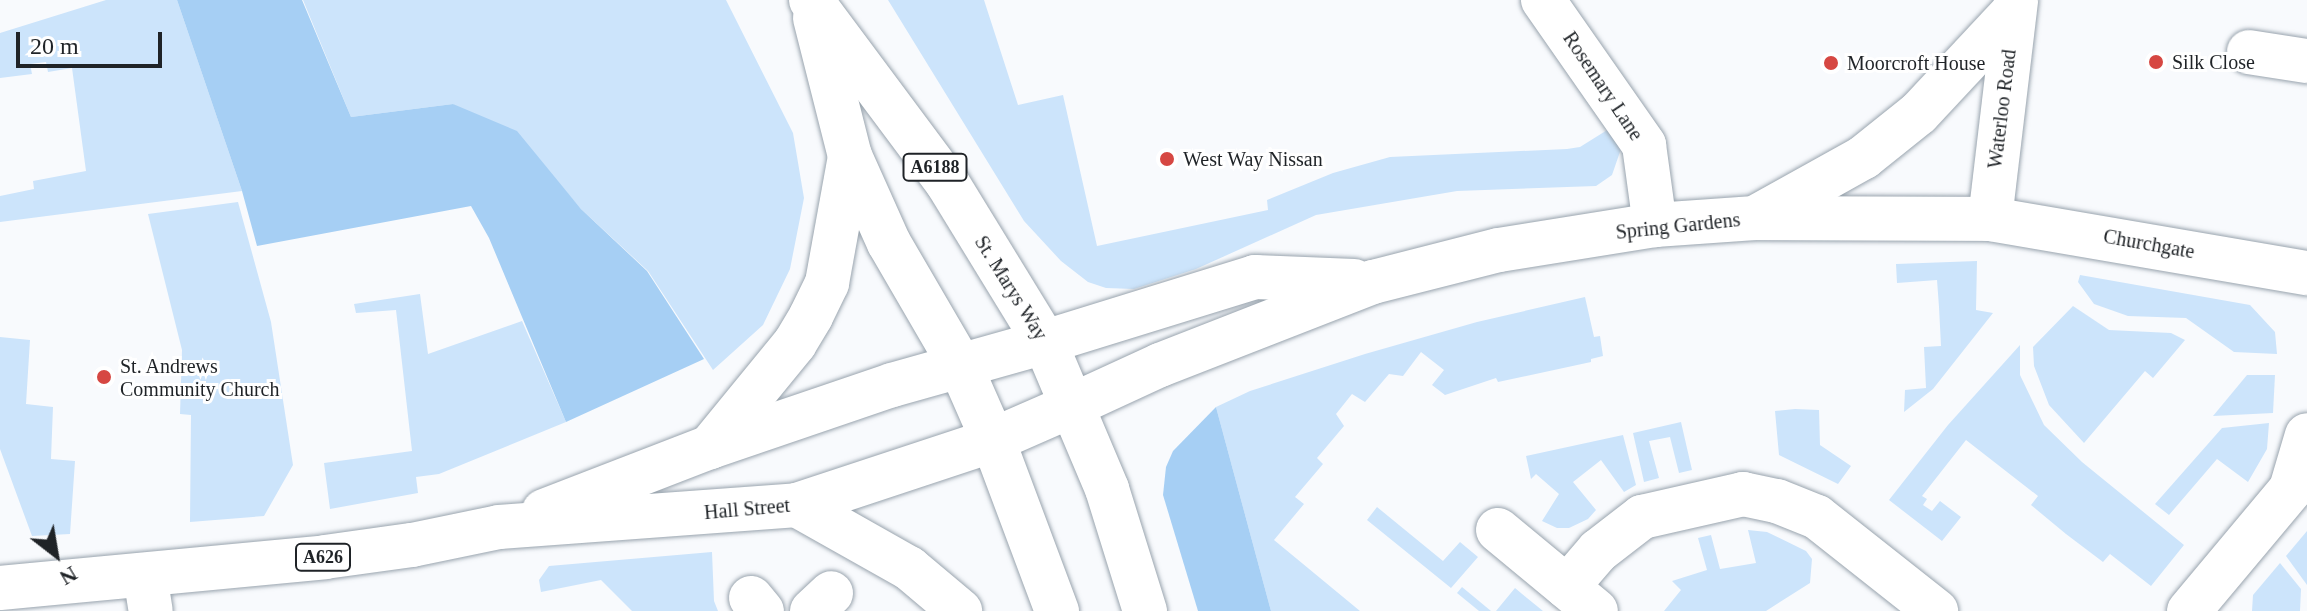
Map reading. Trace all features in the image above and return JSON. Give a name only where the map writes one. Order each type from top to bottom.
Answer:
[{"type":"main road","name":"St. Marys Way","points":[[810,0],[850,156],[889,243],[960,365],[993,440],[1057,611]]},
{"type":"main road","name":"St. Marys Way","points":[[810,0],[948,184],[1045,342],[1107,489],[1145,611]]},
{"type":"main road","name":"Rosemary Lane","points":[[1543,0],[1644,145],[1655,225]]},
{"type":"main road","points":[[1755,218],[1835,175],[1899,129],[1951,83],[2015,5]]},
{"type":"main road","name":"Waterloo Road","points":[[1990,219],[2015,5]]},
{"type":"main road","points":[[2249,52],[2307,61]]},
{"type":"main road","name":"A6188","points":[[710,447],[795,343],[822,294],[827,283],[850,156]]},
{"type":"main road","name":"Spring Gardens","points":[[1073,405],[1160,365],[1373,282],[1499,250],[1655,225],[1755,218],[1990,219]]},
{"type":"main road","name":"Churchgate","points":[[1990,219],[2307,273]]},
{"type":"main road","name":"Spring Gardens","points":[[1045,342],[1255,277],[1373,282]]},
{"type":"main road","name":"Hall Street","points":[[499,527],[710,447],[960,365],[1045,342]]},
{"type":"main road","name":"Hall Street","points":[[0,588],[148,593],[325,557],[412,545],[499,527],[797,505],[993,440],[1073,405]]},
{"type":"main road","points":[[2189,611],[2299,495],[2307,435]]},
{"type":"main road","points":[[1498,530],[1582,599],[1598,551],[1642,517],[1743,494],[1777,501],[1817,517],[1936,611]]},
{"type":"main road","points":[[797,505],[909,568],[960,611]]},
{"type":"shaded area","points":[[106,0],[177,0],[242,191],[0,222],[0,196],[34,189],[33,181],[86,171],[72,68],[48,72],[46,62],[30,64],[32,74],[0,78],[0,33]]},
{"type":"shaded area","points":[[177,0],[302,0],[351,117],[453,104],[517,131],[581,209],[647,271],[704,359],[566,422],[489,238],[471,206],[257,246],[242,191]]},
{"type":"shaded area","points":[[303,0],[726,0],[793,133],[804,198],[790,269],[763,325],[713,370],[648,271],[581,209],[551,174],[453,104],[351,117]]},
{"type":"shaded area","points":[[888,0],[984,0],[1018,105],[1063,95],[1097,246],[1268,210],[1267,200],[1333,173],[1390,157],[1567,149],[1580,147],[1612,127],[1621,149],[1612,175],[1596,186],[1457,191],[1316,215],[1196,269],[1134,289],[1106,288],[1088,282],[1061,261],[1024,221]]},
{"type":"shaded area","points":[[238,202],[271,322],[293,465],[264,516],[190,522],[191,415],[180,414],[182,350],[148,214]]},
{"type":"shaded area","points":[[1977,261],[1976,310],[1993,313],[1933,389],[1904,412],[1905,390],[1926,388],[1924,347],[1941,346],[1939,307],[1937,280],[1897,283],[1896,264]]},
{"type":"shaded area","points":[[2080,275],[2250,305],[2275,332],[2277,354],[2234,352],[2186,318],[2128,316],[2094,304],[2078,282]]},
{"type":"shaded area","points":[[420,294],[428,354],[522,321],[566,422],[439,474],[416,477],[418,493],[330,509],[324,463],[412,451],[396,310],[356,313],[354,304]]},
{"type":"shaded area","points":[[1585,297],[1594,337],[1600,336],[1603,356],[1591,359],[1591,362],[1498,382],[1496,378],[1445,395],[1432,385],[1444,370],[1421,352],[1403,376],[1389,374],[1365,402],[1352,394],[1336,414],[1344,426],[1317,458],[1323,464],[1295,497],[1304,504],[1274,540],[1360,611],[1271,611],[1216,407],[1250,391],[1365,354],[1477,322]]},
{"type":"shaded area","points":[[2073,306],[2109,330],[2171,333],[2185,340],[2153,378],[2145,371],[2084,443],[2049,405],[2034,366],[2033,347]]},
{"type":"shaded area","points":[[0,337],[30,340],[26,404],[53,407],[51,459],[75,461],[70,534],[32,536],[0,449]]},
{"type":"shaded area","points":[[2020,345],[2020,375],[2044,425],[2082,462],[2184,545],[2151,586],[2110,554],[2103,562],[2066,534],[2031,505],[2038,496],[1966,440],[1922,496],[1927,499],[1923,505],[1932,511],[1940,501],[1961,517],[1942,541],[1889,500],[1948,425]]},
{"type":"shaded area","points":[[2247,375],[2275,375],[2273,413],[2213,416]]},
{"type":"shaded area","points":[[1216,407],[1271,611],[1198,611],[1163,495],[1166,467],[1173,451]]},
{"type":"shaded area","points":[[1819,410],[1820,445],[1851,466],[1838,484],[1779,455],[1775,411]]},
{"type":"shaded area","points":[[1681,422],[1692,470],[1679,473],[1670,437],[1649,441],[1659,478],[1644,482],[1633,433]]},
{"type":"shaded area","points":[[2269,423],[2267,449],[2248,482],[2217,459],[2169,515],[2155,504],[2222,428]]},
{"type":"shaded area","points":[[1623,435],[1636,485],[1624,492],[1601,460],[1573,482],[1596,510],[1588,519],[1569,528],[1557,528],[1542,521],[1559,494],[1536,474],[1531,479],[1526,456]]},
{"type":"shaded area","points":[[1377,507],[1443,561],[1460,542],[1478,557],[1451,588],[1367,520]]},
{"type":"shaded area","points":[[1748,530],[1767,532],[1806,551],[1812,559],[1810,583],[1766,611],[1664,611],[1681,590],[1672,581],[1707,570],[1698,538],[1711,535],[1720,569],[1756,563]]},
{"type":"shaded area","points":[[2307,531],[2307,585],[2286,556]]},
{"type":"shaded area","points":[[712,552],[714,601],[718,611],[632,611],[601,580],[541,592],[539,580],[549,566]]},
{"type":"shaded area","points":[[2280,563],[2301,589],[2300,611],[2252,611],[2253,595]]},
{"type":"shaded area","points":[[1462,587],[1491,611],[1479,611],[1457,593]]},
{"type":"shaded area","points":[[1515,588],[1527,598],[1543,611],[1496,611]]},
{"type":"place","name":"Silk Close","points":[[2156,62]]},
{"type":"place","name":"Moorcroft House","points":[[1831,63]]},
{"type":"place","name":"West Way Nissan","points":[[1167,159]]},
{"type":"place","name":"St. Andrews Community Church","points":[[104,377]]}]
